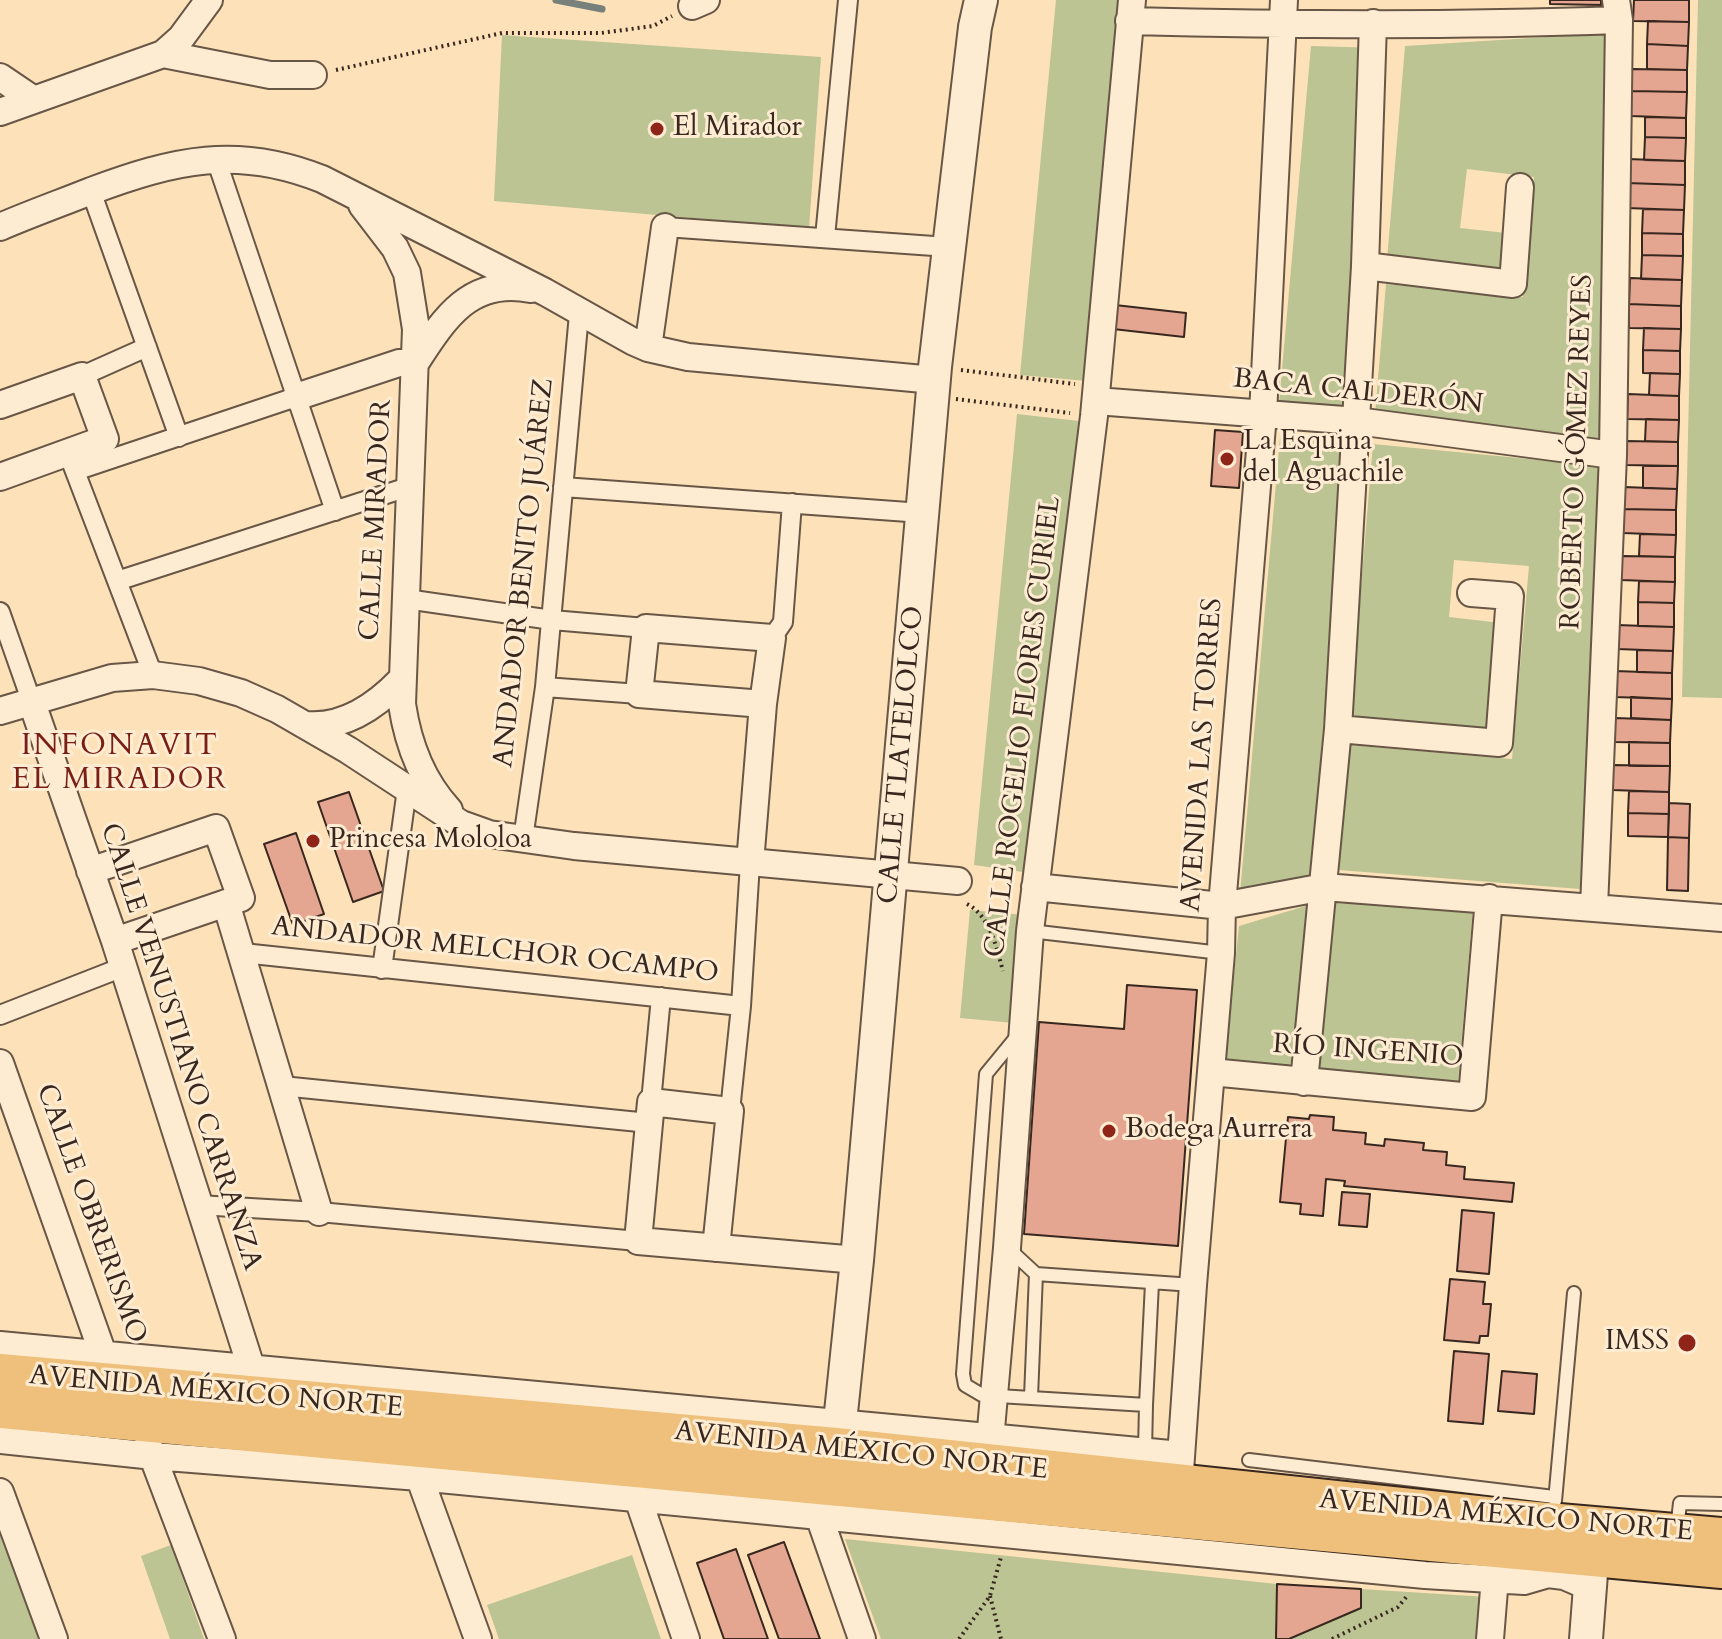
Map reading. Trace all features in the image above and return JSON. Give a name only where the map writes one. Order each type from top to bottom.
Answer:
[{"type":"main road","name":"AVENIDA MÉXICO NORTE","points":[[0,1374],[258,1398],[627,1464]]},
{"type":"main road","name":"AVENIDA MÉXICO NORTE","points":[[0,1408],[122,1386]]},
{"type":"main road","name":"AVENIDA MÉXICO NORTE","points":[[258,1398],[414,1461],[830,1467],[1179,1485]]},
{"type":"main road","name":"AVENIDA MÉXICO NORTE","points":[[830,1467],[988,1449],[1179,1485],[1554,1543],[1702,1562],[1722,1538]]},
{"type":"street","points":[[0,112],[163,54],[181,38],[209,0]]},
{"type":"street","points":[[825,237],[848,0]]},
{"type":"street","name":"CALLE TLATELOLCO","points":[[830,1467],[857,1260],[934,381],[974,9]]},
{"type":"street","points":[[1130,10],[1284,12],[1373,23],[1531,23],[1618,10]]},
{"type":"street","name":"CALLE ROGELIO FLORES CURIEL","points":[[988,1449],[1007,1248],[1030,931],[1096,401],[1130,10]]},
{"type":"street","name":"ROBERTO GÓMEZ REYES","points":[[1594,907],[1613,455],[1618,10]]},
{"type":"street","name":"AVENIDA LAS TORRES","points":[[1179,1485],[1221,953],[1222,906],[1263,414],[1284,12]]},
{"type":"street","points":[[1304,1082],[1338,729],[1365,266],[1373,23]]},
{"type":"street","points":[[163,54],[270,75],[313,75]]},
{"type":"street","points":[[0,77],[34,100]]},
{"type":"street","points":[[216,159],[335,511]]},
{"type":"street","points":[[0,227],[153,169],[216,159],[263,161],[294,168],[355,196],[648,348],[688,357],[934,381]]},
{"type":"street","points":[[1365,266],[1513,284],[1520,187]]},
{"type":"street","points":[[91,191],[179,437]]},
{"type":"street","name":"CALLE MIRADOR","points":[[355,196],[395,248],[407,273],[416,329],[401,680],[406,731],[413,753],[438,799],[461,824]]},
{"type":"street","points":[[648,348],[665,227],[948,247]]},
{"type":"street","name":"CALLE MIRADOR","points":[[416,362],[436,331],[457,307],[478,293],[500,286],[545,292]]},
{"type":"street","name":"ANDADOR BENITO JUÁREZ","points":[[523,839],[545,687],[579,314]]},
{"type":"street","points":[[0,405],[82,376],[147,347]]},
{"type":"street","points":[[0,477],[179,437],[399,363],[416,362]]},
{"type":"street","points":[[72,462],[105,439],[82,376]]},
{"type":"street","name":"BACA CALDERÓN","points":[[1096,401],[1357,421],[1613,455]]},
{"type":"street","points":[[72,462],[153,675]]},
{"type":"street","points":[[117,581],[411,486]]},
{"type":"street","points":[[563,487],[922,513]]},
{"type":"street","points":[[716,1248],[741,1006],[763,704],[772,638],[783,622],[792,503]]},
{"type":"street","points":[[1338,729],[1499,743],[1510,596],[1471,593]]},
{"type":"street","points":[[406,599],[552,620],[772,638]]},
{"type":"street","name":"CALLE VENUSTIANO CARRANZA","points":[[0,612],[115,941],[258,1398]]},
{"type":"street","points":[[639,694],[646,628]]},
{"type":"street","points":[[0,711],[112,678],[153,675],[199,681],[241,693],[307,725],[461,824],[489,834],[574,846],[958,881]]},
{"type":"street","name":"CALLE MIRADOR","points":[[307,725],[326,727],[368,709],[401,680]]},
{"type":"street","points":[[545,687],[763,704]]},
{"type":"street","points":[[382,969],[407,789]]},
{"type":"street","points":[[90,871],[216,828],[241,898],[115,941]]},
{"type":"street","points":[[1035,887],[1222,906],[1324,887],[1722,918]]},
{"type":"street","name":"RÍO INGENIO","points":[[1211,1072],[1472,1097],[1489,898]]},
{"type":"street","points":[[226,903],[319,1212]]},
{"type":"street","name":"ANDADOR MELCHOR OCAMPO","points":[[243,953],[741,1006]]},
{"type":"street","points":[[0,1015],[123,967]]},
{"type":"street","points":[[638,1241],[661,997]]},
{"type":"street","name":"CALLE OBRERISMO","points":[[0,1063],[222,1639]]},
{"type":"street","points":[[282,1086],[650,1112],[730,1111]]},
{"type":"street","points":[[198,1205],[319,1212],[857,1260]]},
{"type":"street","name":"AVENIDA MÉXICO NORTE","points":[[0,1345],[122,1386]]},
{"type":"street","name":"AVENIDA MÉXICO NORTE","points":[[258,1398],[830,1467],[1006,1535],[1425,1575],[1554,1543]]},
{"type":"street","name":"AVENIDA MÉXICO NORTE","points":[[0,1440],[154,1456],[414,1461]]},
{"type":"street","name":"AVENIDA MÉXICO NORTE","points":[[988,1449],[1145,1451],[1179,1485]]},
{"type":"street","points":[[414,1461],[478,1639]]},
{"type":"street","points":[[627,1464],[686,1639]]},
{"type":"street","name":"AVENIDA MÉXICO NORTE","points":[[627,1464],[830,1467]]},
{"type":"street","points":[[830,1467],[862,1639]]},
{"type":"street","points":[[0,1492],[54,1639]]},
{"type":"street","points":[[1490,1639],[1554,1543]]},
{"type":"street","points":[[1554,1543],[1586,1639]]},
{"type":"lane","points":[[1030,931],[1221,953]]},
{"type":"lane","points":[[1022,1030],[986,1074],[963,1374],[965,1385],[974,1392],[993,1395],[1146,1405]]},
{"type":"lane","points":[[1007,1248],[1036,1274],[1193,1285]]},
{"type":"lane","points":[[1031,1397],[1036,1274]]},
{"type":"lane","points":[[1145,1451],[1152,1283]]},
{"type":"lane","points":[[1249,1460],[1554,1543],[1574,1293]]},
{"type":"lane","points":[[1702,1562],[1680,1503],[1722,1504]]},
{"type":"path","points":[[313,75],[502,33],[601,33],[653,26],[699,3]]},
{"type":"path","points":[[934,381],[1096,401]]},
{"type":"path","points":[[934,381],[1096,401]]},
{"type":"path","points":[[958,881],[966,903],[978,910],[988,926],[1006,983]]},
{"type":"path","points":[[959,1639],[990,1596],[1006,1535]]},
{"type":"path","points":[[1332,1639],[1398,1607],[1425,1575]]},
{"type":"path","points":[[990,1596],[1001,1639]]},
{"type":"green space","points":[[1056,0],[1124,0],[1087,381],[1020,375]]},
{"type":"green space","points":[[1698,0],[1722,0],[1722,698],[1682,697]]},
{"type":"green space","points":[[1610,33],[1602,440],[1375,415],[1386,284],[1523,297],[1534,177],[1467,169],[1460,228],[1506,233],[1504,271],[1387,260],[1405,46]]},
{"type":"green space","name":"El Mirador","points":[[502,35],[821,57],[809,228],[494,201]]},
{"type":"green space","points":[[1311,46],[1379,48],[1349,412],[1279,403]]},
{"type":"green space","points":[[1017,414],[1079,421],[1030,873],[974,865]]},
{"type":"green space","points":[[1280,437],[1347,443],[1311,875],[1240,894]]},
{"type":"green space","points":[[1373,444],[1602,466],[1580,889],[1339,870],[1349,745],[1512,759],[1529,566],[1454,560],[1449,617],[1501,623],[1490,732],[1350,717]]},
{"type":"green space","points":[[1336,903],[1473,908],[1458,1082],[1316,1070]]},
{"type":"green space","points":[[1312,904],[1290,1068],[1225,1061],[1239,926]]},
{"type":"green space","points":[[970,910],[1024,915],[1014,1023],[960,1018]]},
{"type":"green space","points":[[0,1501],[48,1639],[0,1639]]},
{"type":"green space","points":[[845,1539],[1277,1584],[1276,1639],[881,1639]]},
{"type":"green space","points":[[171,1545],[204,1639],[170,1639],[141,1556]]},
{"type":"green space","points":[[632,1555],[661,1639],[499,1639],[487,1605]]},
{"type":"green space","points":[[1361,1589],[1503,1598],[1498,1639],[1289,1639],[1361,1608]]},
{"type":"building","points":[[1550,0],[1601,0],[1601,5],[1550,4]]},
{"type":"building","points":[[1634,0],[1689,0],[1689,22],[1633,21]]},
{"type":"building","points":[[1648,21],[1689,22],[1688,46],[1647,44]]},
{"type":"building","points":[[1647,44],[1688,46],[1687,70],[1647,69]]},
{"type":"building","points":[[1632,69],[1687,70],[1687,92],[1631,91]]},
{"type":"building","points":[[1631,91],[1687,92],[1686,118],[1631,116]]},
{"type":"building","points":[[1645,117],[1686,118],[1686,138],[1645,137]]},
{"type":"building","points":[[1645,137],[1686,138],[1685,161],[1644,160]]},
{"type":"building","points":[[1627,159],[1685,161],[1685,185],[1627,183]]},
{"type":"building","points":[[1627,183],[1685,185],[1684,210],[1626,208]]},
{"type":"building","points":[[1643,209],[1684,210],[1683,234],[1642,233]]},
{"type":"building","points":[[1642,233],[1683,234],[1683,256],[1642,255]]},
{"type":"building","points":[[1642,255],[1683,256],[1682,280],[1641,279]]},
{"type":"building","points":[[1630,278],[1682,280],[1681,306],[1629,304]]},
{"type":"building","points":[[1629,304],[1681,306],[1681,329],[1629,328]]},
{"type":"building","points":[[1115,305],[1186,313],[1184,337],[1113,329]]},
{"type":"building","points":[[1644,328],[1681,329],[1680,351],[1643,350]]},
{"type":"building","points":[[1643,350],[1680,351],[1680,374],[1643,373]]},
{"type":"building","points":[[1650,373],[1680,374],[1679,396],[1649,395]]},
{"type":"building","points":[[1628,394],[1679,396],[1679,420],[1627,419]]},
{"type":"building","points":[[1646,419],[1679,420],[1678,442],[1645,441]]},
{"type":"building","name":"La Esquina del Aguachile","points":[[1215,430],[1243,432],[1239,488],[1211,486]]},
{"type":"building","points":[[1626,441],[1678,442],[1678,466],[1626,465]]},
{"type":"building","points":[[1643,466],[1678,466],[1677,489],[1643,488]]},
{"type":"building","points":[[1624,487],[1677,489],[1676,510],[1623,509]]},
{"type":"building","points":[[1623,509],[1676,510],[1676,535],[1623,533]]},
{"type":"building","points":[[1640,534],[1676,535],[1675,557],[1639,556]]},
{"type":"building","points":[[1622,556],[1675,557],[1675,582],[1621,580]]},
{"type":"building","points":[[1639,581],[1675,582],[1674,603],[1638,602]]},
{"type":"building","points":[[1638,602],[1674,603],[1674,627],[1638,626]]},
{"type":"building","points":[[1617,625],[1674,627],[1673,651],[1617,649]]},
{"type":"building","points":[[1637,650],[1673,651],[1672,673],[1637,672]]},
{"type":"building","points":[[1615,671],[1672,673],[1672,699],[1615,697]]},
{"type":"building","points":[[1631,697],[1672,699],[1671,720],[1631,718]]},
{"type":"building","points":[[1615,718],[1671,720],[1670,743],[1614,742]]},
{"type":"building","points":[[1629,742],[1670,743],[1670,766],[1629,766]]},
{"type":"building","points":[[1613,765],[1670,766],[1669,792],[1612,790]]},
{"type":"building","points":[[1629,791],[1669,792],[1669,814],[1628,813]]},
{"type":"building","points":[[349,792],[384,891],[353,902],[318,802]]},
{"type":"building","points":[[1669,803],[1690,804],[1689,838],[1668,837]]},
{"type":"building","points":[[1628,813],[1669,814],[1668,837],[1628,836]]},
{"type":"building","points":[[296,833],[324,914],[293,925],[264,844]]},
{"type":"building","points":[[1668,837],[1689,838],[1688,891],[1667,890]]},
{"type":"building","name":"Bodega Aurrera","points":[[1127,985],[1197,990],[1178,1246],[1024,1234],[1039,1022],[1124,1029]]},
{"type":"building","points":[[1310,1115],[1334,1117],[1333,1130],[1366,1133],[1365,1144],[1384,1146],[1385,1139],[1424,1143],[1423,1150],[1447,1152],[1446,1165],[1465,1167],[1464,1179],[1514,1183],[1512,1202],[1344,1186],[1345,1181],[1326,1179],[1323,1216],[1300,1214],[1301,1204],[1280,1202],[1288,1117],[1309,1119]]},
{"type":"building","points":[[1342,1192],[1370,1194],[1367,1227],[1339,1225]]},
{"type":"building","points":[[1462,1210],[1494,1213],[1489,1274],[1457,1271]]},
{"type":"building","points":[[1450,1279],[1485,1282],[1483,1304],[1491,1304],[1488,1336],[1480,1336],[1479,1343],[1444,1340]]},
{"type":"building","points":[[1454,1351],[1489,1354],[1483,1424],[1448,1421]]},
{"type":"building","points":[[1502,1371],[1537,1374],[1534,1414],[1498,1411]]},
{"type":"building","points":[[784,1542],[820,1639],[779,1639],[748,1555]]},
{"type":"building","points":[[736,1549],[768,1639],[724,1639],[697,1563]]},
{"type":"building","points":[[1277,1584],[1361,1589],[1361,1608],[1289,1639],[1276,1639]]},
{"type":"waterway","points":[[556,0],[602,9]]},
{"type":"place","name":"El Mirador","points":[[657,129]]},
{"type":"place","name":"La Esquina del Aguachile","points":[[1227,459]]},
{"type":"place","name":"Princesa Mololoa","points":[[313,841]]},
{"type":"place","name":"Bodega Aurrera","points":[[1109,1131]]},
{"type":"place","name":"IMSS","points":[[1687,1343]]},
{"type":"district","name":"INFONAVIT EL MIRADOR","points":[[120,764]]}]
